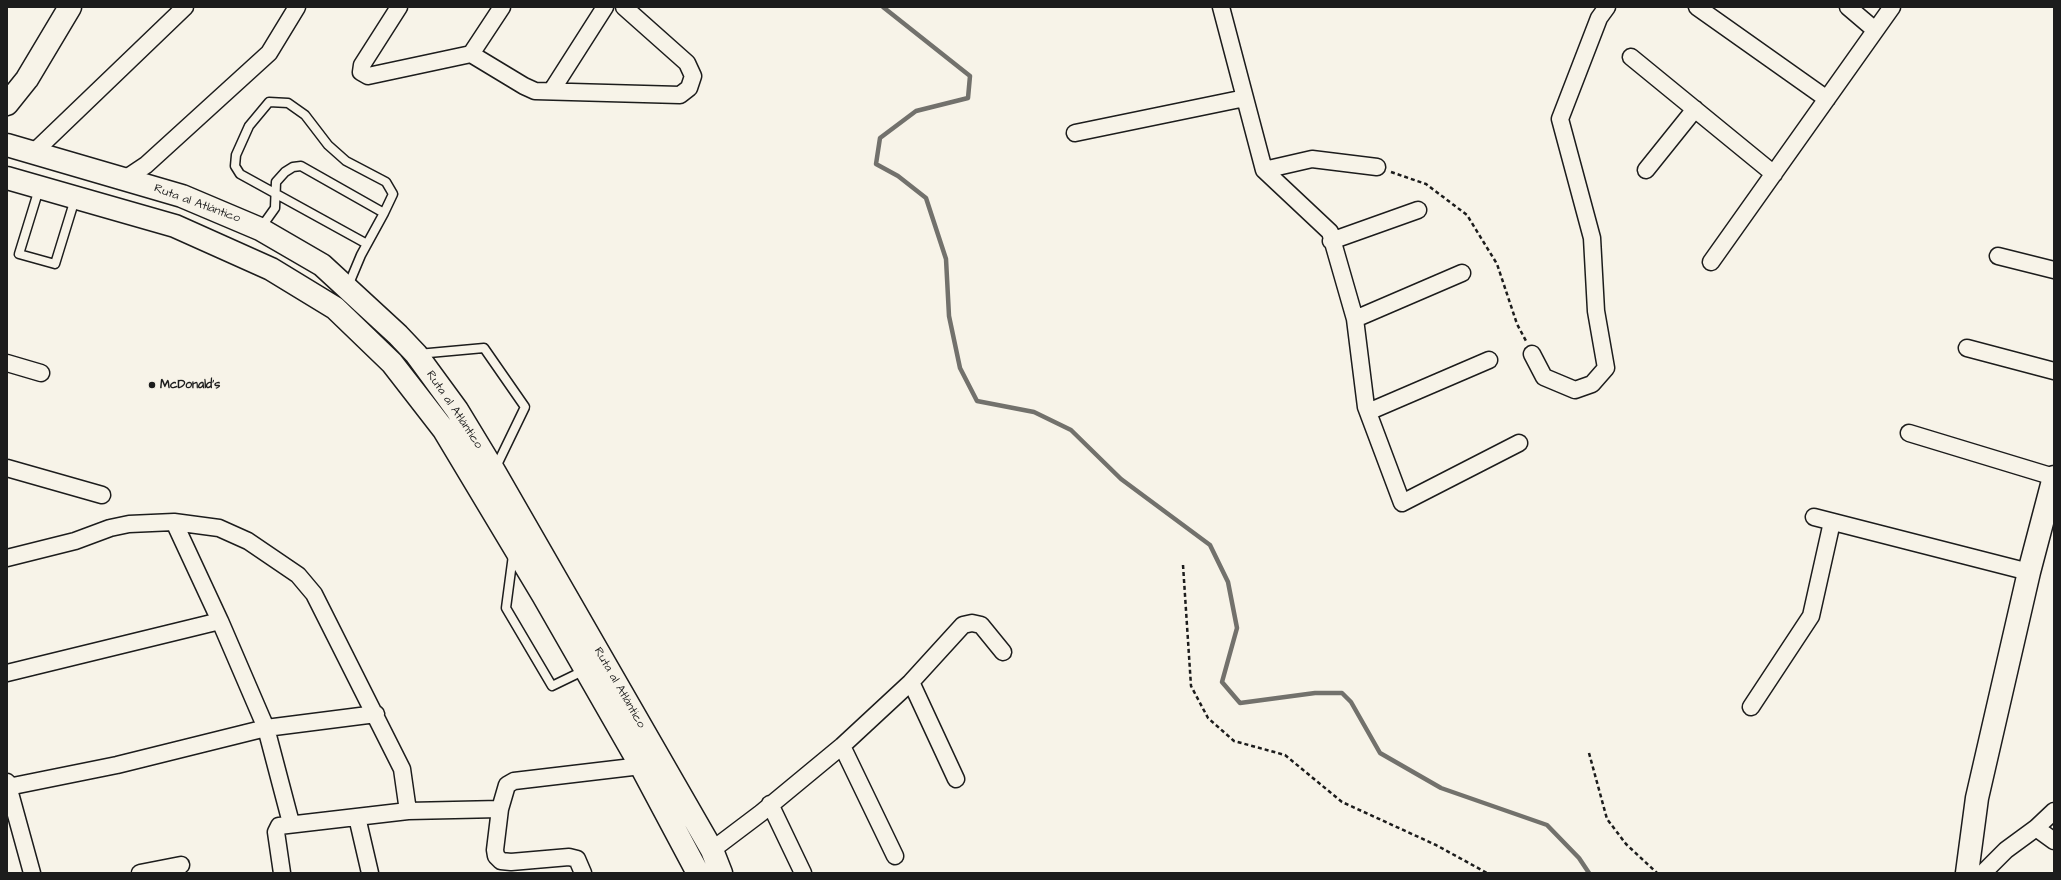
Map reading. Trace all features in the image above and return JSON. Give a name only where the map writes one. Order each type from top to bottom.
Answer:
[{"type":"main road","points":[[7,104],[27,78],[70,7]]},
{"type":"main road","name":"Ruta al Atlántico","points":[[7,145],[182,196],[260,229],[322,265],[347,287],[416,354],[457,410],[494,471],[712,850],[721,873]]},
{"type":"main road","name":"Ruta al Atlántico","points":[[7,178],[75,199],[175,226],[271,269],[335,308],[392,363],[444,430],[514,546],[587,669],[698,873]]},
{"type":"main road","points":[[175,226],[183,222],[187,209],[182,196]]},
{"type":"main road","points":[[1967,873],[1977,798],[2029,572],[2054,477]]},
{"type":"street","points":[[33,153],[186,7]]},
{"type":"street","points":[[125,179],[146,165],[269,53],[297,7]]},
{"type":"street","points":[[399,7],[362,65],[360,72],[368,76],[471,54],[535,91],[552,90],[680,95],[689,88],[693,76],[687,63],[624,7]]},
{"type":"street","points":[[471,54],[502,7]]},
{"type":"street","points":[[552,90],[605,7]]},
{"type":"street","points":[[1222,7],[1264,170],[1330,232],[1331,241],[1355,319],[1368,412],[1402,502],[1519,443]]},
{"type":"street","points":[[1532,354],[1544,377],[1574,390],[1592,384],[1606,368],[1596,311],[1592,238],[1560,119],[1599,18],[1607,7]]},
{"type":"street","points":[[1697,7],[1827,99]]},
{"type":"street","points":[[1848,7],[1876,30]]},
{"type":"street","points":[[1712,262],[1892,7]]},
{"type":"street","points":[[1632,57],[1774,174]]},
{"type":"street","points":[[1075,133],[1245,98]]},
{"type":"street","points":[[1646,170],[1695,109]]},
{"type":"street","points":[[1264,170],[1312,159],[1377,167]]},
{"type":"street","points":[[1331,241],[1418,210]]},
{"type":"street","points":[[1998,256],[2054,270]]},
{"type":"street","points":[[1355,319],[1462,273]]},
{"type":"street","points":[[1967,348],[2054,371]]},
{"type":"street","points":[[1368,412],[1489,360]]},
{"type":"street","points":[[7,363],[41,373]]},
{"type":"street","points":[[1909,433],[2054,477]]},
{"type":"street","points":[[7,468],[102,495]]},
{"type":"street","points":[[1814,517],[2029,572]]},
{"type":"street","points":[[174,522],[220,621],[266,728],[290,823]]},
{"type":"street","points":[[7,558],[75,541],[110,528],[129,524],[174,522],[219,528],[233,533],[248,542],[298,575],[314,594],[376,714],[402,769],[408,811]]},
{"type":"street","points":[[1751,707],[1811,616],[1832,522]]},
{"type":"street","points":[[7,673],[220,621]]},
{"type":"street","points":[[712,850],[842,746],[911,682],[963,626],[972,623],[981,625],[1003,652]]},
{"type":"street","points":[[911,682],[956,779]]},
{"type":"street","points":[[32,873],[8,784],[117,765],[266,728],[376,714]]},
{"type":"street","points":[[842,746],[895,856]]},
{"type":"street","points":[[583,873],[577,859],[569,857],[511,862],[501,861],[496,856],[495,850],[500,809],[507,785],[514,781],[641,766]]},
{"type":"street","points":[[770,804],[803,873]]},
{"type":"street","points":[[282,873],[277,828],[290,823],[408,811],[500,809]]},
{"type":"street","points":[[1983,873],[2006,850],[2036,828],[2054,811]]},
{"type":"street","points":[[357,817],[370,873]]},
{"type":"street","points":[[2036,828],[2054,841]]},
{"type":"street","points":[[140,873],[181,865]]},
{"type":"lane","points":[[347,287],[393,194],[386,182],[346,161],[328,144],[305,115],[288,103],[269,102],[249,126],[236,155],[236,166],[240,174],[367,244]]},
{"type":"lane","points":[[260,229],[275,208],[276,202],[274,193],[276,182],[285,172],[293,167],[301,166],[384,214]]},
{"type":"lane","points":[[40,188],[19,254],[55,264],[75,199]]},
{"type":"lane","points":[[416,354],[484,348],[525,407],[494,471]]},
{"type":"lane","points":[[514,546],[506,608],[552,686],[587,669]]},
{"type":"path","points":[[1377,167],[1426,184],[1467,215],[1497,264],[1517,324],[1532,354]]},
{"type":"path","points":[[1183,565],[1191,686],[1208,718],[1234,741],[1284,754],[1342,802],[1436,845],[1487,873]]},
{"type":"path","points":[[1589,753],[1607,819],[1626,844],[1658,873]]},
{"type":"waterway","points":[[883,7],[970,76],[968,98],[916,111],[880,138],[876,164],[898,176],[926,198],[946,259],[949,316],[960,368],[977,401],[1034,412],[1071,430],[1121,479],[1210,545],[1228,582],[1237,628],[1222,682],[1240,703],[1315,693],[1342,693],[1351,702],[1380,753],[1441,788],[1547,825],[1579,858],[1589,873]]},
{"type":"place","name":"McDonald's","points":[[152,385]]}]
